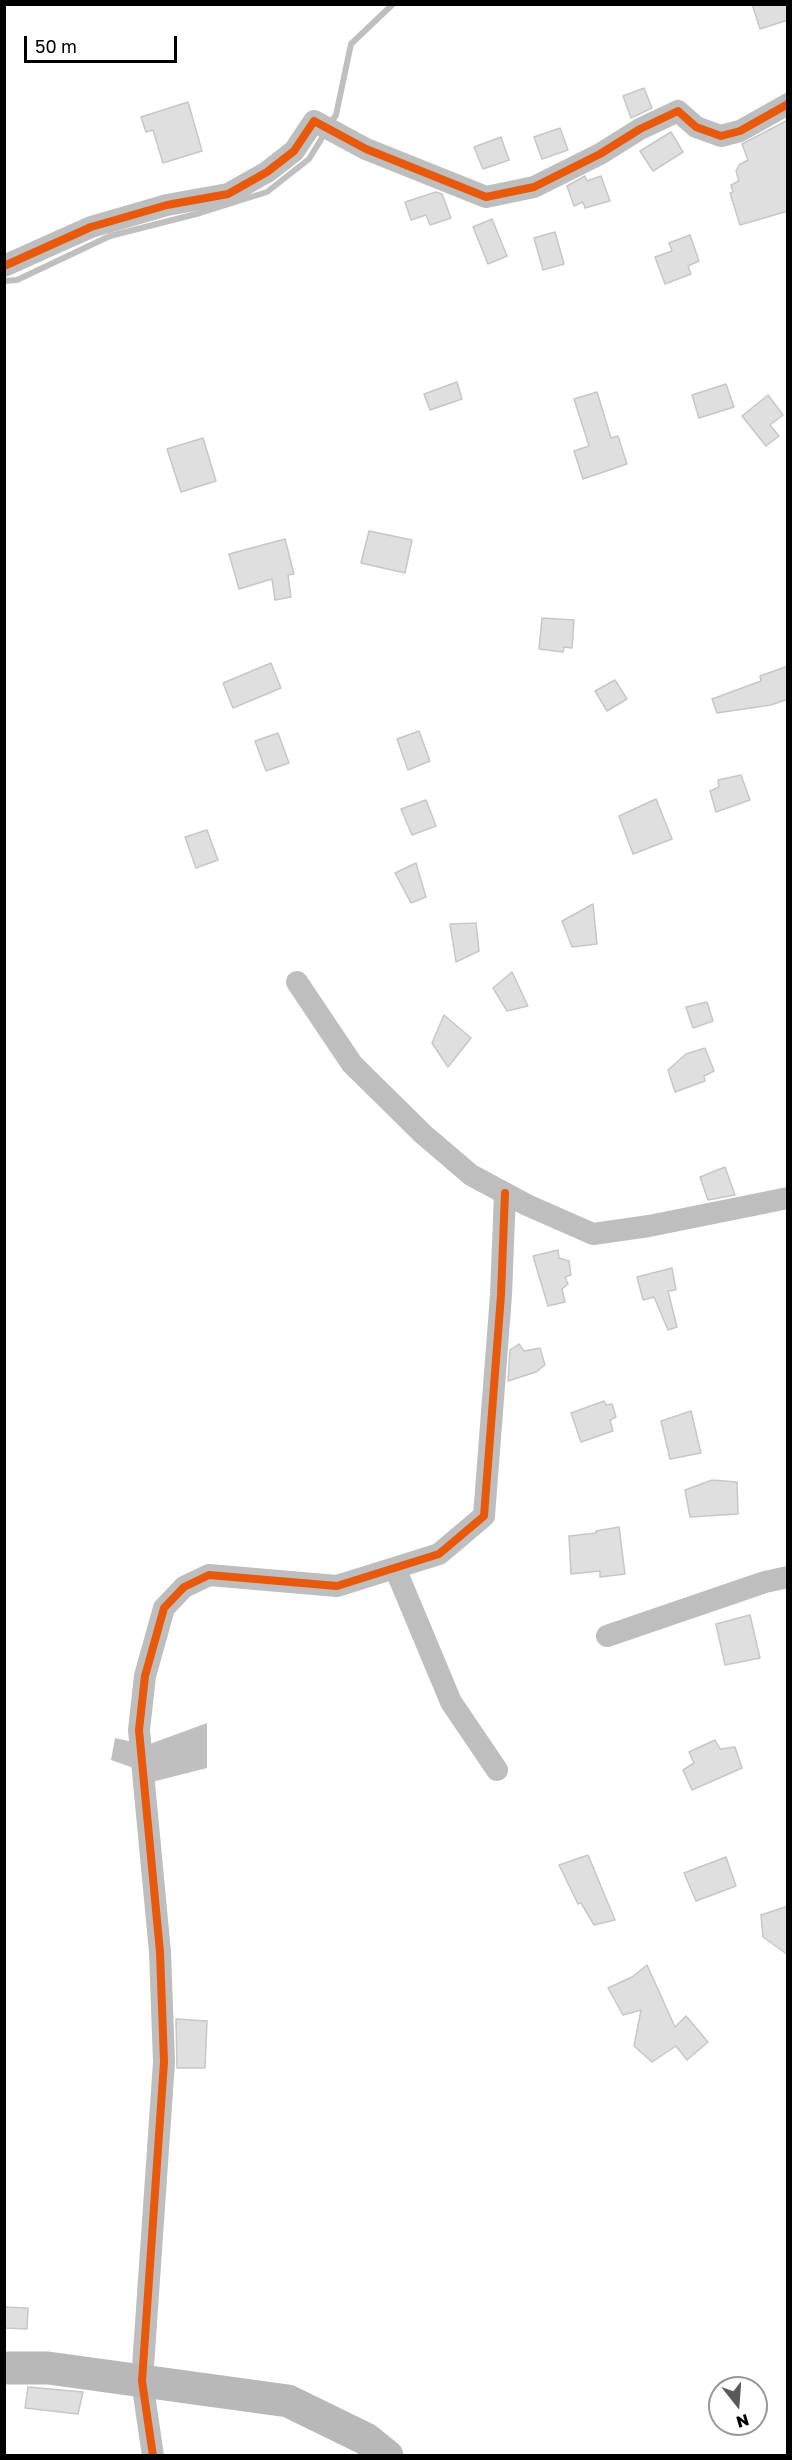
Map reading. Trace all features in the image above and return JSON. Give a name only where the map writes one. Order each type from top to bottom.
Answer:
[{"type":"main road","points":[[4,2368],[48,2368],[288,2401],[366,2439],[387,2456]]},
{"type":"street","points":[[4,266],[91,227],[167,205],[228,194],[267,172],[294,151],[314,121],[366,148],[486,197],[534,187],[600,154],[640,129],[678,111],[696,127],[722,136],[740,131],[788,104]]},
{"type":"street","points":[[297,982],[352,1064],[423,1134],[471,1175],[593,1234],[649,1226],[788,1198]]},
{"type":"street","points":[[153,2456],[142,2381],[164,2062],[160,1952],[139,1730],[145,1676],[164,1608],[184,1587],[209,1575],[337,1586],[439,1554],[484,1516],[501,1295],[505,1193]]},
{"type":"street","points":[[395,1568],[451,1702],[497,1770]]},
{"type":"street","points":[[607,1636],[765,1582],[788,1577]]},
{"type":"shaded area","points":[[207,1723],[207,1768],[152,1782],[131,1767],[111,1760],[115,1738],[147,1745]]},
{"type":"building","points":[[752,4],[788,4],[788,20],[760,29]]},
{"type":"building","points":[[644,88],[652,108],[631,118],[623,96]]},
{"type":"building","points":[[188,102],[202,151],[163,163],[153,130],[146,132],[141,117]]},
{"type":"building","points":[[788,120],[788,211],[740,225],[730,193],[733,192],[731,185],[739,181],[736,171],[739,165],[748,160],[742,144]]},
{"type":"building","points":[[560,128],[568,150],[542,159],[534,137]]},
{"type":"building","points":[[671,132],[683,152],[653,171],[640,151]]},
{"type":"building","points":[[501,137],[509,160],[483,169],[474,147]]},
{"type":"building","points":[[585,176],[587,181],[601,176],[610,201],[585,208],[583,202],[574,206],[567,186]]},
{"type":"building","points":[[436,192],[442,194],[451,218],[430,225],[426,215],[411,220],[405,202]]},
{"type":"building","points":[[492,219],[507,256],[488,264],[473,227]]},
{"type":"building","points":[[555,232],[564,264],[543,270],[534,238]]},
{"type":"building","points":[[690,235],[699,261],[688,266],[691,274],[665,284],[655,257],[672,251],[669,243]]},
{"type":"building","points":[[457,382],[462,399],[430,410],[424,394]]},
{"type":"building","points":[[726,384],[734,407],[699,418],[692,395]]},
{"type":"building","points":[[597,392],[611,438],[618,436],[627,464],[583,479],[574,451],[589,446],[574,399]]},
{"type":"building","points":[[768,395],[783,415],[770,425],[779,436],[766,446],[742,416]]},
{"type":"building","points":[[203,438],[216,481],[181,492],[167,449]]},
{"type":"building","points":[[369,531],[412,540],[405,573],[361,563]]},
{"type":"building","points":[[285,539],[294,574],[288,575],[291,597],[275,600],[272,579],[239,589],[229,554]]},
{"type":"building","points":[[542,618],[574,620],[572,648],[564,647],[563,652],[539,649]]},
{"type":"building","points":[[271,663],[281,688],[233,708],[223,683]]},
{"type":"building","points":[[788,666],[788,699],[771,705],[717,713],[712,699],[761,681],[760,676]]},
{"type":"building","points":[[615,680],[627,699],[607,711],[595,691]]},
{"type":"building","points":[[419,731],[430,761],[408,770],[397,739]]},
{"type":"building","points":[[278,733],[289,763],[266,771],[255,741]]},
{"type":"building","points":[[741,775],[750,800],[716,812],[710,791],[719,787],[718,780]]},
{"type":"building","points":[[656,799],[672,839],[633,854],[619,816]]},
{"type":"building","points":[[426,800],[436,826],[412,835],[401,809]]},
{"type":"building","points":[[207,830],[218,860],[196,868],[185,837]]},
{"type":"building","points":[[416,863],[426,897],[411,903],[395,873]]},
{"type":"building","points":[[593,904],[597,944],[572,947],[562,921]]},
{"type":"building","points":[[476,923],[479,951],[456,962],[450,924]]},
{"type":"building","points":[[512,972],[528,1006],[507,1011],[493,988]]},
{"type":"building","points":[[707,1002],[713,1021],[693,1028],[686,1007]]},
{"type":"building","points":[[444,1015],[471,1038],[448,1067],[432,1043]]},
{"type":"building","points":[[705,1048],[714,1071],[704,1076],[705,1081],[675,1092],[668,1070],[686,1054]]},
{"type":"building","points":[[725,1167],[735,1195],[708,1200],[700,1177]]},
{"type":"building","points":[[558,1250],[559,1258],[569,1261],[571,1275],[565,1277],[568,1284],[562,1289],[565,1302],[548,1306],[533,1256]]},
{"type":"building","points":[[672,1268],[676,1290],[668,1291],[677,1327],[668,1330],[654,1297],[643,1300],[637,1277]]},
{"type":"building","points":[[519,1344],[524,1351],[540,1348],[545,1365],[536,1372],[508,1381],[510,1350]]},
{"type":"building","points":[[604,1401],[606,1405],[612,1404],[616,1417],[610,1420],[613,1431],[581,1442],[571,1413]]},
{"type":"building","points":[[691,1411],[701,1453],[670,1459],[661,1421]]},
{"type":"building","points":[[712,1480],[737,1482],[738,1514],[690,1517],[685,1490]]},
{"type":"building","points":[[619,1527],[625,1574],[600,1577],[600,1571],[571,1574],[569,1536],[596,1533],[596,1531]]},
{"type":"building","points":[[750,1615],[760,1658],[725,1665],[716,1624]]},
{"type":"building","points":[[715,1740],[720,1749],[735,1747],[742,1768],[692,1790],[683,1770],[694,1763],[689,1752]]},
{"type":"building","points":[[588,1855],[615,1920],[594,1925],[581,1903],[578,1904],[559,1865]]},
{"type":"building","points":[[726,1857],[736,1886],[696,1901],[684,1873]]},
{"type":"building","points":[[788,1906],[788,1955],[763,1937],[761,1915]]},
{"type":"building","points":[[647,1965],[675,2027],[686,2016],[708,2042],[687,2060],[676,2046],[652,2062],[634,2046],[641,2010],[623,2015],[608,1988],[632,1977]]},
{"type":"building","points":[[176,2019],[207,2021],[205,2068],[177,2068]]},
{"type":"building","points":[[4,2307],[28,2308],[27,2329],[4,2328]]},
{"type":"building","points":[[28,2387],[83,2392],[78,2414],[25,2408]]},
{"type":"waterway","points":[[330,124],[336,115],[351,44],[393,4]]},
{"type":"waterway","points":[[4,281],[17,280],[110,236],[200,213],[267,192],[309,159],[325,133]]},
{"type":"cycle path","points":[[4,266],[91,227],[167,205],[228,194],[267,172],[294,151],[314,121],[366,149],[486,197],[534,187],[600,154],[640,129],[678,111],[696,127],[721,136],[740,131],[788,104]]},
{"type":"cycle path","points":[[153,2456],[142,2381],[164,2062],[160,1952],[139,1730],[145,1676],[164,1608],[184,1587],[209,1575],[337,1586],[439,1554],[484,1516],[501,1295],[505,1193]]}]
